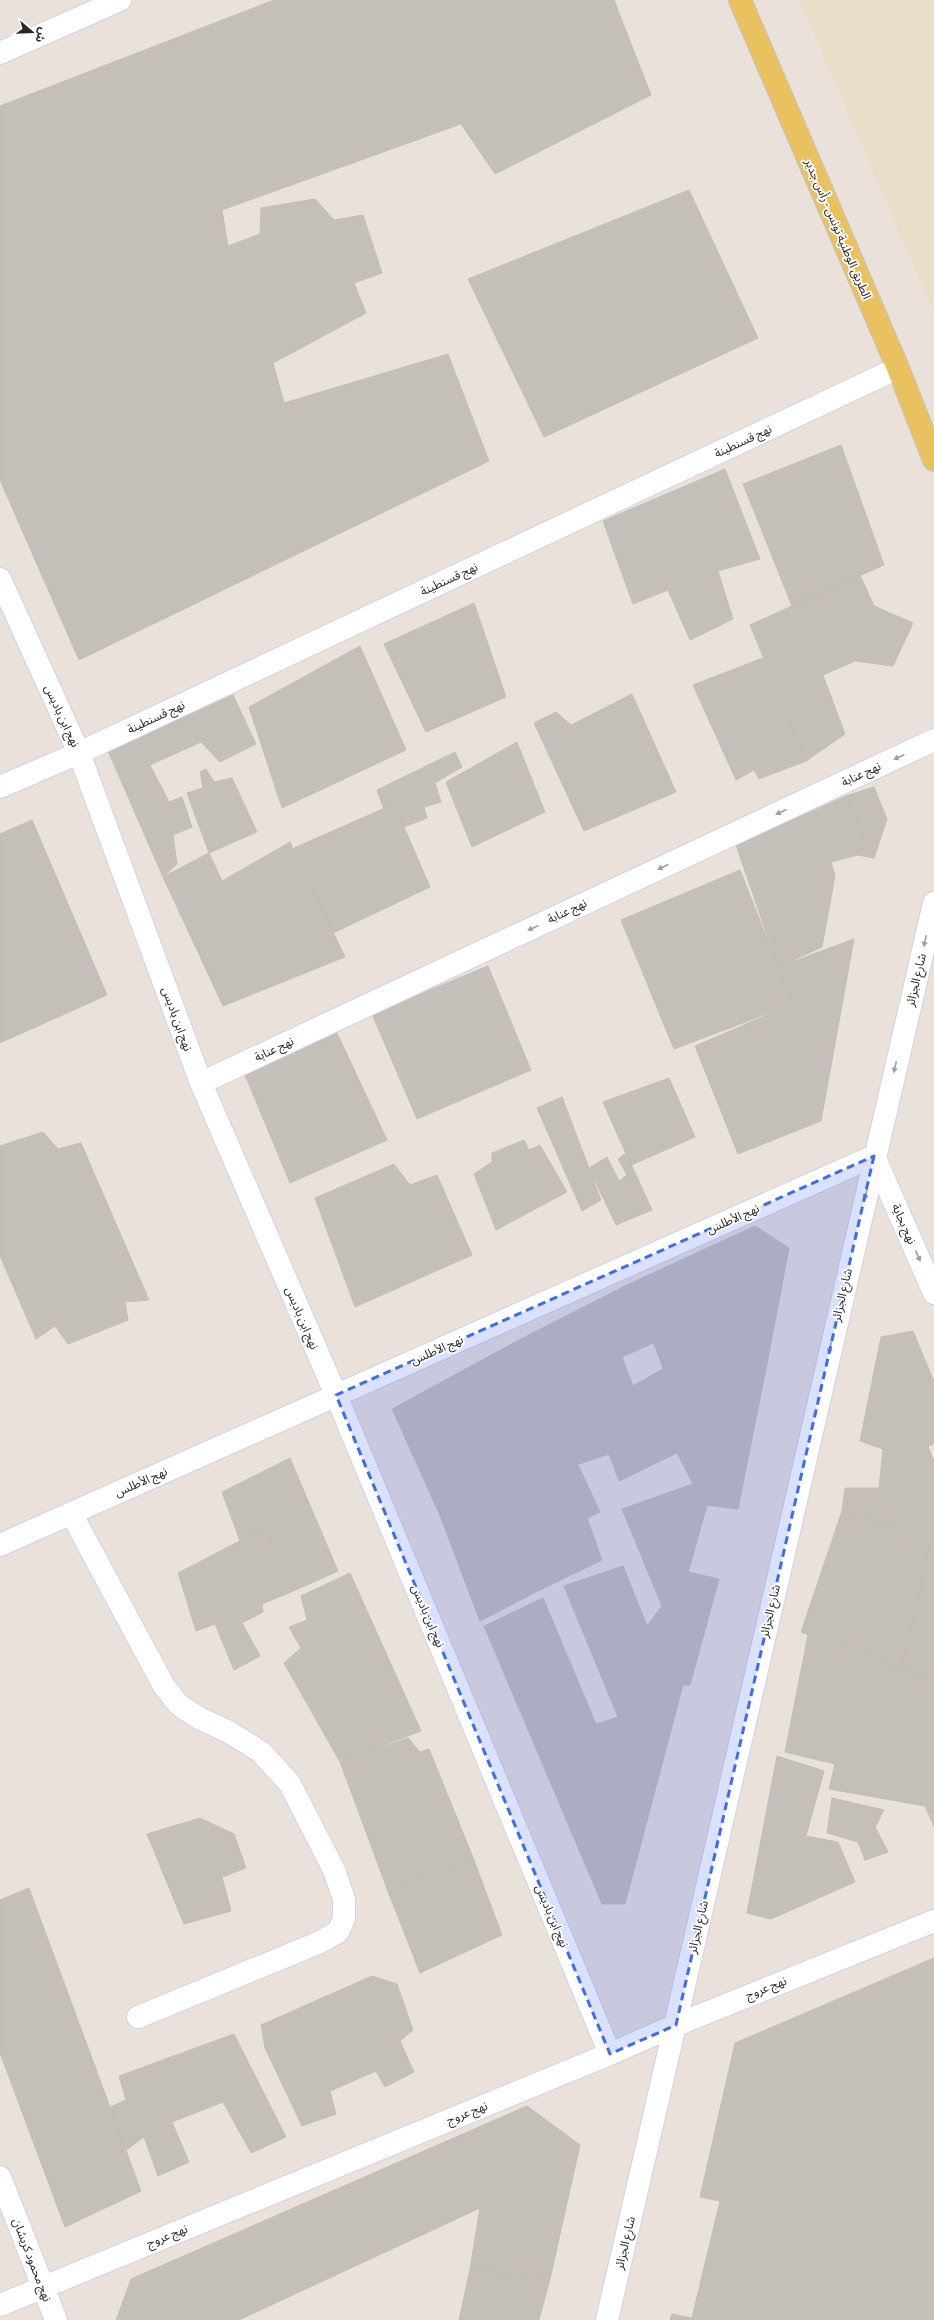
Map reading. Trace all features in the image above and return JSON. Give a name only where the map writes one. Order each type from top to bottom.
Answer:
[{"type":"main road","name":"الطريق الوطنية تونس - رأس جدير","points":[[740,0],[898,368],[934,460]]},
{"type":"street","points":[[0,53],[120,0]]},
{"type":"street","name":"نهج قسنطينة","points":[[0,787],[79,753],[898,368]]},
{"type":"street","name":"نهج ابن باديس","points":[[0,579],[79,753],[201,1083],[336,1395],[610,2054]]},
{"type":"street","name":"نهج عنابة","points":[[201,1083],[934,740]]},
{"type":"street","name":"شارع الجزائر","points":[[607,2320],[676,2025],[874,1156],[934,903]]},
{"type":"street","name":"نهج بجاية","points":[[874,1156],[934,1293]]},
{"type":"street","name":"نهج الأطلس","points":[[0,1545],[874,1156]]},
{"type":"street","points":[[71,1513],[164,1686],[179,1705],[199,1718],[229,1732],[261,1752],[290,1784],[334,1870],[344,1899],[344,1919],[338,1932],[318,1943],[138,2017]]},
{"type":"street","name":"نهج عروج","points":[[0,2305],[610,2054],[676,2025],[934,1921]]},
{"type":"street","name":"نهج محمود كريشان","points":[[0,2177],[56,2320]]},
{"type":"highlighted area","points":[[874,1156],[676,2025],[610,2054],[336,1395]]},
{"type":"shaded area","points":[[799,0],[934,0],[934,313]]},
{"type":"building","points":[[274,0],[614,0],[651,95],[495,174],[461,124],[222,210],[228,246],[260,234],[261,208],[315,199],[334,220],[363,215],[382,273],[354,283],[366,313],[273,363],[284,403],[448,354],[489,461],[79,660],[0,480],[0,106]]},
{"type":"building","points":[[689,190],[758,338],[544,437],[468,279]]},
{"type":"building","points":[[841,445],[884,565],[792,606],[743,484]]},
{"type":"building","points":[[725,469],[760,559],[718,571],[733,619],[690,640],[668,590],[633,604],[603,521]]},
{"type":"building","points":[[860,575],[874,606],[913,623],[893,666],[855,661],[823,675],[845,734],[806,761],[750,625]]},
{"type":"building","points":[[474,603],[506,697],[426,732],[384,644]]},
{"type":"building","points":[[360,646],[406,750],[282,808],[249,707]]},
{"type":"building","points":[[763,658],[806,761],[759,779],[754,770],[736,780],[693,685]]},
{"type":"building","points":[[632,694],[676,792],[584,831],[534,723],[556,712],[571,725]]},
{"type":"building","points":[[233,695],[256,744],[220,762],[201,742],[150,765],[169,802],[182,797],[192,827],[173,835],[177,864],[163,877],[108,751]]},
{"type":"building","points":[[517,742],[545,812],[472,847],[446,782]]},
{"type":"building","points":[[455,752],[462,767],[435,783],[441,802],[424,807],[427,818],[404,827],[394,804],[384,809],[377,790]]},
{"type":"building","points":[[206,769],[214,782],[232,778],[257,832],[209,853],[187,793],[203,788],[200,772]]},
{"type":"building","points":[[874,787],[887,819],[874,858],[857,855],[864,835],[846,796]]},
{"type":"building","points":[[846,796],[864,835],[857,855],[831,862],[835,876],[822,947],[778,967],[736,845]]},
{"type":"building","points":[[394,804],[430,887],[333,933],[294,848]]},
{"type":"building","points":[[32,820],[107,995],[0,1043],[0,834]]},
{"type":"building","points":[[290,842],[345,957],[223,1006],[163,877],[209,853],[222,881]]},
{"type":"building","points":[[740,870],[793,1004],[674,1049],[621,920]]},
{"type":"building","points":[[854,939],[821,1121],[738,1154],[695,1046],[793,1004],[778,967]]},
{"type":"building","points":[[488,966],[531,1070],[417,1119],[372,1014]]},
{"type":"building","points":[[337,1033],[387,1140],[290,1183],[245,1075]]},
{"type":"building","points":[[669,1078],[695,1137],[631,1165],[603,1102]]},
{"type":"building","points":[[562,1097],[601,1200],[582,1211],[537,1108]]},
{"type":"building","points":[[43,1132],[58,1149],[81,1143],[149,1300],[125,1302],[128,1320],[68,1344],[55,1326],[36,1339],[0,1256],[0,1146]]},
{"type":"building","points":[[524,1140],[529,1150],[540,1145],[567,1192],[496,1230],[474,1174],[492,1162],[492,1153]]},
{"type":"building","points":[[626,1153],[652,1210],[616,1225],[589,1168],[607,1157],[619,1181],[627,1175],[618,1159]]},
{"type":"building","points":[[394,1164],[410,1185],[437,1175],[472,1255],[355,1307],[315,1198]]},
{"type":"building","points":[[755,1226],[789,1248],[768,1359],[705,1335],[656,1349],[627,1285]]},
{"type":"building","points":[[627,1285],[653,1343],[622,1357],[633,1386],[552,1418],[519,1340]]},
{"type":"building","points":[[913,1331],[934,1382],[934,1444],[928,1446],[934,1462],[934,1679],[902,1668],[931,1540],[842,1511],[845,1488],[879,1488],[883,1449],[860,1441],[881,1337]]},
{"type":"building","points":[[705,1335],[768,1359],[738,1509],[707,1505],[693,1484],[667,1433],[681,1418],[656,1349]]},
{"type":"building","points":[[519,1340],[552,1418],[575,1458],[439,1513],[392,1409]]},
{"type":"building","points":[[663,1369],[681,1418],[667,1433],[677,1453],[619,1481],[609,1454],[579,1464],[552,1418],[633,1386]]},
{"type":"building","points":[[290,1458],[338,1571],[298,1589],[265,1528],[240,1541],[222,1492]]},
{"type":"building","points":[[575,1458],[600,1512],[587,1518],[602,1560],[538,1591],[494,1491]]},
{"type":"building","points":[[693,1484],[707,1505],[678,1609],[662,1606],[622,1509]]},
{"type":"building","points":[[494,1491],[538,1591],[480,1621],[439,1513]]},
{"type":"building","points":[[842,1511],[931,1540],[902,1668],[801,1632]]},
{"type":"building","points":[[265,1528],[298,1589],[262,1604],[263,1612],[242,1623],[260,1656],[234,1670],[215,1624],[196,1631],[178,1573]]},
{"type":"building","points":[[623,1566],[669,1681],[683,1685],[625,1904],[602,1904],[484,1626],[543,1598],[596,1724],[618,1717],[564,1586]]},
{"type":"building","points":[[688,1572],[719,1579],[690,1685],[683,1685],[669,1681],[647,1626],[662,1606],[678,1609]]},
{"type":"building","points":[[350,1573],[421,1731],[340,1762],[284,1663],[301,1648],[289,1627],[307,1620],[301,1596]]},
{"type":"building","points":[[808,1635],[934,1679],[934,1827],[925,1806],[829,1789],[835,1764],[785,1752]]},
{"type":"building","points":[[408,1738],[420,1752],[429,1749],[472,1855],[389,1894],[340,1762]]},
{"type":"building","points":[[777,1756],[824,1771],[806,1836],[838,1842],[855,1882],[771,1919],[747,1913]]},
{"type":"building","points":[[832,1798],[884,1810],[875,1827],[888,1852],[865,1860],[858,1842],[827,1833]]},
{"type":"building","points":[[200,1818],[234,1834],[246,1868],[222,1877],[231,1911],[184,1924],[147,1834]]},
{"type":"building","points":[[472,1855],[502,1935],[420,1973],[389,1894]]},
{"type":"building","points":[[29,1888],[141,2191],[65,2227],[0,2053],[0,1900]]},
{"type":"building","points":[[934,1958],[934,2320],[670,2320],[672,2314],[692,2318],[720,2201],[700,2197],[735,2043]]},
{"type":"building","points":[[372,1976],[397,1984],[413,2030],[400,2041],[414,2072],[385,2087],[376,2071],[330,2091],[336,2114],[302,2126],[265,2048],[261,2025]]},
{"type":"building","points":[[234,2034],[286,2137],[251,2153],[223,2102],[172,2122],[189,2162],[158,2176],[144,2137],[126,2150],[110,2107],[126,2100],[119,2076]]},
{"type":"building","points":[[527,2106],[580,2145],[550,2279],[470,2269],[480,2208],[239,2320],[130,2320],[118,2315],[131,2279]]},
{"type":"building","points":[[470,2269],[550,2279],[539,2320],[459,2320]]},
{"type":"building","points":[[118,2315],[130,2320],[116,2320]]}]
